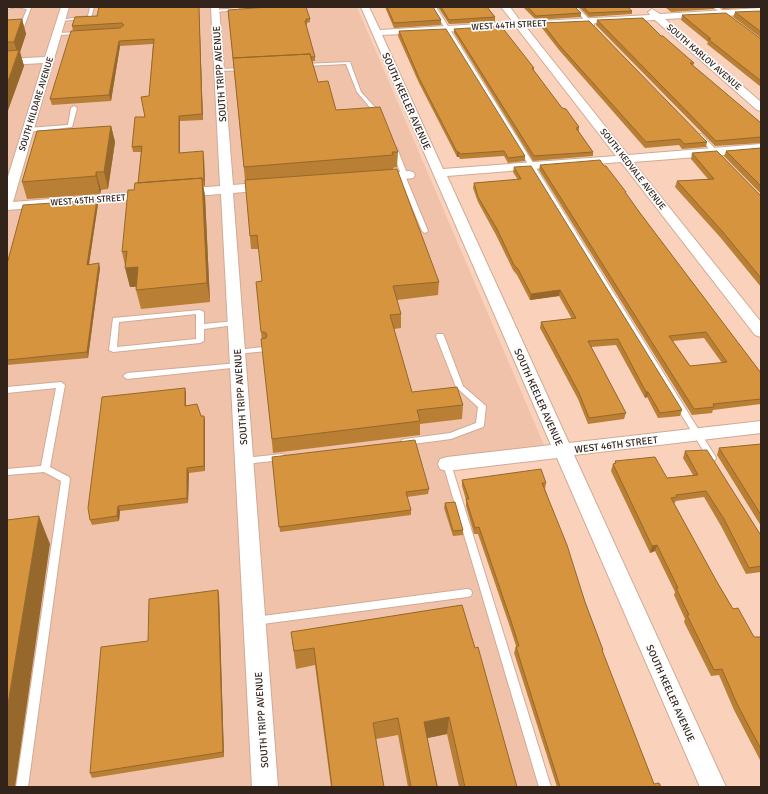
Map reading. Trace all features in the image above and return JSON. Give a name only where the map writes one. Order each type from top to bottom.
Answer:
[{"type":"street","name":"SOUTH KILDARE AVENUE","points":[[7,201],[65,7]]},
{"type":"street","name":"SOUTH KEELER AVENUE","points":[[364,7],[712,787]]},
{"type":"street","name":"SOUTH KEDVALE AVENUE","points":[[505,7],[761,332]]},
{"type":"street","name":"SOUTH KARLOV AVENUE","points":[[646,7],[761,108]]},
{"type":"street","name":"SOUTH TRIPP AVENUE","points":[[215,9],[265,787]]},
{"type":"street","name":"WEST 44TH STREET","points":[[376,33],[761,11]]},
{"type":"street","points":[[7,62],[49,60]]},
{"type":"street","points":[[439,173],[625,159],[719,156],[761,148]]},
{"type":"street","points":[[362,179],[405,175]]},
{"type":"street","name":"WEST 45TH STREET","points":[[7,206],[282,185]]},
{"type":"street","name":"WEST 46TH STREET","points":[[447,464],[761,427]]},
{"type":"lane","points":[[7,8],[14,7]]},
{"type":"lane","points":[[7,32],[20,31],[29,8],[18,7]]},
{"type":"lane","points":[[61,20],[90,17],[92,7]]},
{"type":"lane","points":[[434,7],[716,465]]},
{"type":"lane","points":[[575,7],[598,31]]},
{"type":"lane","points":[[715,7],[734,21]]},
{"type":"lane","points":[[215,9],[247,9]]},
{"type":"lane","points":[[57,34],[82,33]]},
{"type":"lane","points":[[296,66],[348,63],[359,92],[384,121]]},
{"type":"lane","points":[[219,70],[251,68]]},
{"type":"lane","points":[[28,130],[70,126],[74,108]]},
{"type":"lane","points":[[697,133],[719,156]]},
{"type":"lane","points":[[392,141],[425,231]]},
{"type":"lane","points":[[200,312],[200,327],[200,341],[113,350],[116,320],[200,312]]},
{"type":"lane","points":[[200,327],[235,323]]},
{"type":"lane","points":[[397,443],[451,436],[480,425],[482,406],[460,387],[440,336]]},
{"type":"lane","points":[[127,376],[238,358],[263,349]]},
{"type":"lane","points":[[8,392],[61,385],[46,469]]},
{"type":"lane","points":[[244,461],[294,455]]},
{"type":"lane","points":[[447,464],[546,787]]},
{"type":"lane","points":[[7,472],[46,469],[66,480],[22,787]]},
{"type":"lane","points":[[255,621],[467,593]]},
{"type":"shaded area","points":[[7,7],[357,7],[547,452],[448,464],[545,787],[7,787]]},
{"type":"building","points":[[99,7],[199,7],[202,114],[179,116],[179,153],[203,151],[204,180],[202,180],[202,178],[138,183],[142,146],[132,147],[135,117],[145,117],[141,97],[149,96],[154,39],[119,41],[109,95],[50,99],[71,31],[120,28],[124,25],[122,23],[72,26],[75,17],[97,16]]},
{"type":"building","points":[[268,7],[306,7],[310,19],[306,19],[307,21],[305,21],[315,57],[311,57],[310,54],[233,58],[228,10]]},
{"type":"building","points":[[387,7],[433,7],[441,20],[394,23]]},
{"type":"building","points":[[441,7],[487,7],[495,17],[449,20]]},
{"type":"building","points":[[528,7],[575,7],[581,13],[536,16]]},
{"type":"building","points":[[584,7],[628,7],[632,11],[589,13]]},
{"type":"building","points":[[761,11],[761,32],[735,12]]},
{"type":"building","points":[[726,13],[761,39],[761,81],[708,39],[711,39],[682,15]]},
{"type":"building","points":[[643,18],[661,36],[663,36],[694,63],[690,63],[761,123],[761,137],[716,141],[597,20]]},
{"type":"building","points":[[22,19],[14,42],[7,42],[7,20]]},
{"type":"building","points":[[589,21],[707,142],[684,144],[680,139],[646,142],[559,45],[542,23]]},
{"type":"building","points":[[501,26],[534,68],[532,68],[562,108],[566,109],[579,127],[576,128],[593,152],[534,156],[454,29]]},
{"type":"building","points":[[446,29],[525,156],[508,158],[504,151],[460,154],[457,152],[419,78],[399,31]]},
{"type":"building","points":[[19,50],[7,84],[7,51]]},
{"type":"building","points":[[310,54],[318,82],[328,81],[336,110],[380,107],[398,152],[392,152],[393,155],[244,167],[233,58]]},
{"type":"building","points":[[111,126],[104,172],[96,172],[96,176],[22,182],[37,131]]},
{"type":"building","points":[[761,148],[761,186],[726,151]]},
{"type":"building","points":[[717,151],[761,195],[761,278],[722,231],[677,181],[714,179],[692,153]]},
{"type":"building","points":[[600,160],[604,166],[606,166],[761,373],[761,399],[713,404],[714,407],[694,409],[540,165]],"holes":[[[706,332],[727,362],[690,366],[669,336]]]},
{"type":"building","points":[[531,166],[682,410],[660,413],[648,392],[646,392],[618,339],[588,341],[626,413],[589,418],[579,393],[541,322],[576,318],[560,290],[531,294],[518,269],[514,265],[497,229],[478,197],[474,183],[521,179],[514,167]]},
{"type":"building","points":[[397,169],[439,282],[393,286],[401,314],[390,315],[412,392],[457,387],[463,405],[417,410],[420,421],[272,439],[261,339],[266,338],[267,334],[261,332],[256,282],[262,281],[257,235],[250,236],[245,180]]},
{"type":"building","points":[[202,178],[207,283],[136,290],[138,267],[125,268],[127,251],[122,252],[128,190],[134,190],[135,183]]},
{"type":"building","points":[[97,200],[87,265],[99,263],[87,352],[7,360],[7,264],[23,205]]},
{"type":"building","points":[[185,388],[185,406],[197,404],[201,416],[204,416],[204,466],[187,468],[187,498],[118,506],[117,516],[90,520],[88,508],[102,397]]},
{"type":"building","points":[[415,440],[429,489],[406,492],[411,510],[279,527],[272,457]]},
{"type":"building","points":[[761,444],[761,515],[719,448]]},
{"type":"building","points":[[707,450],[761,535],[761,566],[749,568],[724,519],[706,491],[676,495],[677,497],[671,498],[733,609],[738,608],[754,637],[761,637],[761,749],[737,704],[722,669],[714,670],[687,615],[689,615],[676,588],[678,588],[657,545],[652,546],[613,464],[616,463],[615,461],[655,457],[667,478],[698,475],[685,451]]},
{"type":"building","points":[[541,469],[546,483],[542,483],[567,545],[602,650],[654,784],[659,783],[661,787],[560,787],[516,647],[519,646],[479,527],[475,528],[466,499],[469,499],[462,480]]},
{"type":"building","points":[[455,502],[463,530],[453,531],[445,503]]},
{"type":"building","points":[[39,516],[7,710],[7,520]]},
{"type":"building","points":[[218,590],[223,752],[90,773],[101,647],[148,641],[149,599]]},
{"type":"building","points":[[462,605],[475,648],[478,647],[517,787],[465,787],[449,717],[424,722],[437,787],[411,787],[398,718],[373,723],[384,787],[332,787],[314,648],[294,651],[291,632]]}]
